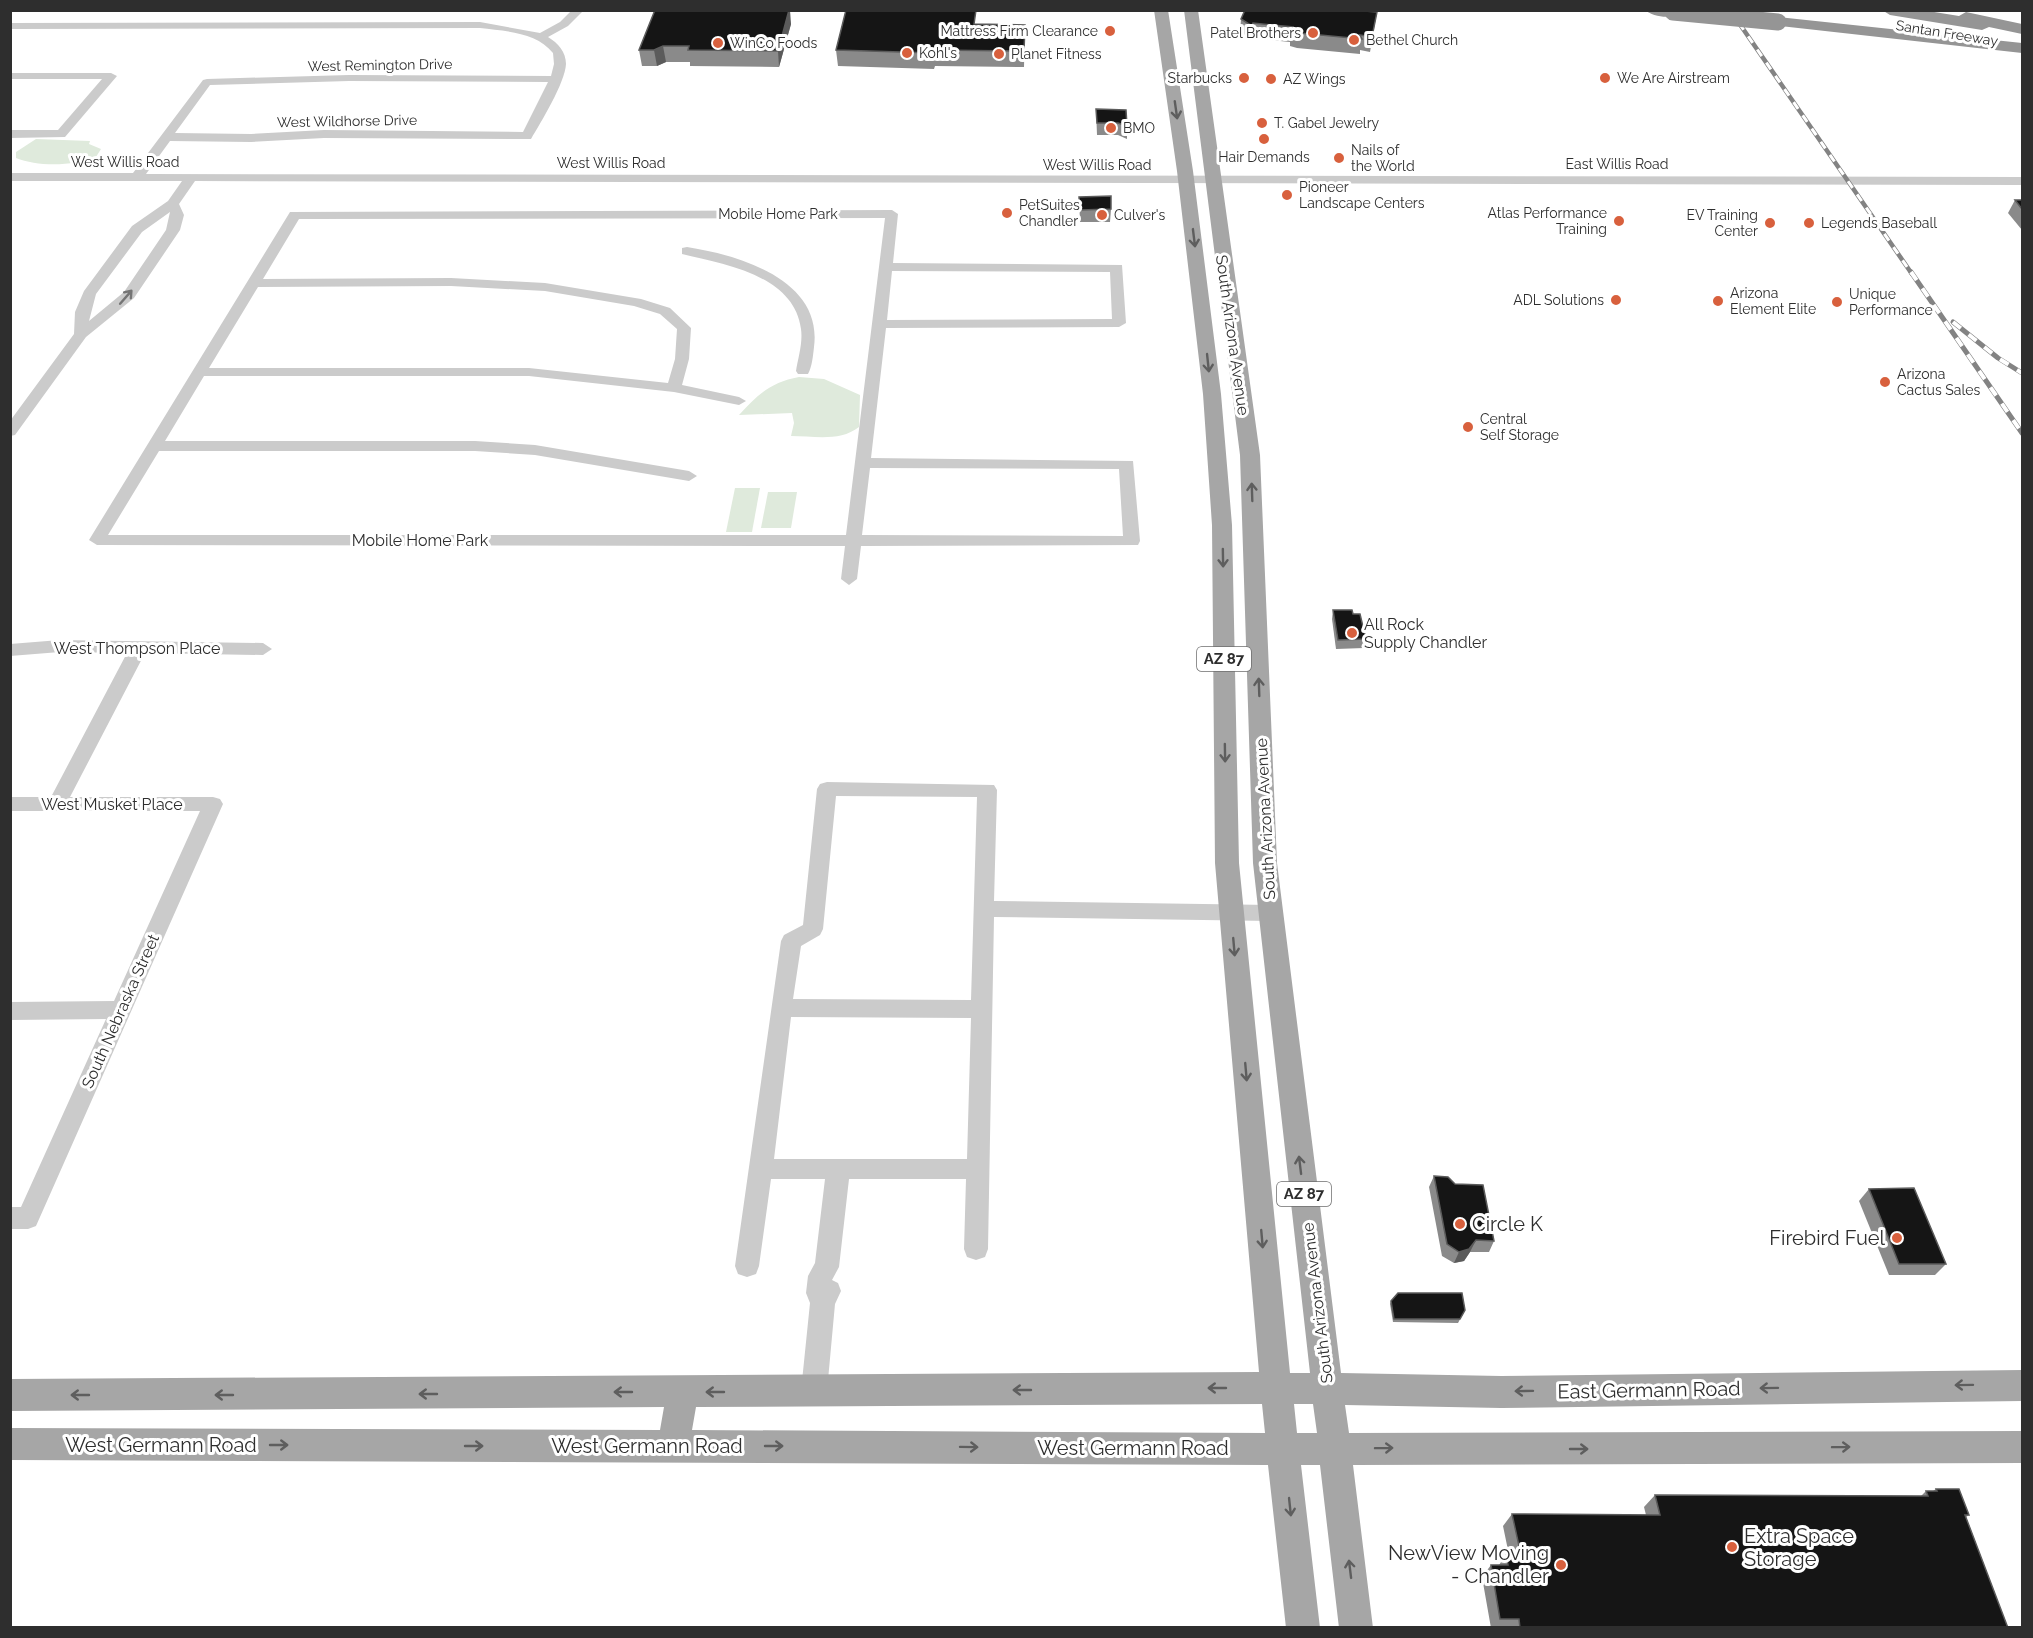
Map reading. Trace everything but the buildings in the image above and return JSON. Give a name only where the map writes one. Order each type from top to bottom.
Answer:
[{"type":"highway","points":[[1653,10],[2022,47]]},
{"type":"highway","name":"Santan Freeway","points":[[1800,10],[2022,47]]},
{"type":"highway","name":"Santan Freeway","points":[[1890,10],[2022,31]]},
{"type":"highway","points":[[1933,10],[2022,31]]},
{"type":"main road","name":"South Arizona Avenue","points":[[1161,10],[1186,180],[1212,394],[1222,525],[1227,863],[1276,1388],[1303,1628]]},
{"type":"main road","name":"South Arizona Avenue","points":[[1191,10],[1250,455],[1261,803],[1271,913],[1356,1628]]},
{"type":"main road","points":[[1173,83],[1187,89],[1191,104],[1204,110]]},
{"type":"main road","name":"East Germann Road","points":[[1276,1388],[1510,1392],[2022,1385]]},
{"type":"main road","points":[[10,1395],[1276,1388]]},
{"type":"main road","points":[[674,1446],[682,1392]]},
{"type":"main road","name":"West Germann Road","points":[[10,1444],[1283,1448]]},
{"type":"main road","points":[[1283,1448],[2022,1447]]},
{"type":"street","points":[[208,26],[222,10]]},
{"type":"street","points":[[328,27],[340,10]]},
{"type":"street","points":[[448,26],[457,10]]},
{"type":"street","points":[[541,37],[564,24],[579,10]]},
{"type":"street","points":[[89,26],[98,16]]},
{"type":"street","points":[[10,26],[448,26],[517,29],[541,37],[557,51],[560,64],[554,79]]},
{"type":"street","points":[[10,76],[111,76],[61,134],[10,134]]},
{"type":"street","name":"West Remington Drive","points":[[168,137],[207,82],[349,78],[554,79]]},
{"type":"street","name":"West Wildhorse Drive","points":[[168,137],[251,138],[324,134],[527,136],[554,79]]},
{"type":"street","points":[[136,178],[168,137]]},
{"type":"street","name":"West Willis Road","points":[[10,177],[1212,180]]},
{"type":"street","points":[[81,334],[82,312],[89,294],[137,229],[154,215],[173,204],[191,177]]},
{"type":"street","name":"East Willis Road","points":[[1212,180],[2022,181]]},
{"type":"street","points":[[10,432],[81,334],[129,295],[173,230],[178,215],[173,204]]},
{"type":"street","name":"Mobile Home Park","points":[[849,579],[853,541],[862,463],[892,214],[295,215],[98,540],[853,541],[1132,542],[1126,464],[862,463]]},
{"type":"street","points":[[687,250],[712,254],[765,273],[784,286],[797,303],[808,327],[803,371]]},
{"type":"street","points":[[879,324],[1119,323],[1117,268],[886,267]]},
{"type":"street","points":[[254,283],[507,284],[585,292],[636,302],[665,311],[684,328],[682,359],[674,388]]},
{"type":"street","points":[[200,372],[529,372],[674,388],[739,401]]},
{"type":"street","points":[[155,446],[475,446],[535,450],[689,476]]},
{"type":"street","name":"West Thompson Place","points":[[10,650],[60,646],[263,649]]},
{"type":"street","points":[[57,803],[139,648]]},
{"type":"street","points":[[747,1266],[791,941],[813,929],[827,789],[987,790],[976,1249]]},
{"type":"street","name":"West Musket Place","points":[[10,804],[213,804]]},
{"type":"street","name":"South Nebraska Street","points":[[19,1218],[119,1010],[213,804]]},
{"type":"street","points":[[984,909],[1271,913]]},
{"type":"street","points":[[781,1008],[981,1009]]},
{"type":"street","points":[[10,1011],[119,1010]]},
{"type":"street","points":[[760,1169],[978,1170]]},
{"type":"street","points":[[814,1391],[823,1301],[829,1293],[831,1275],[827,1267],[838,1169]]},
{"type":"green space","points":[[36,139],[90,141],[89,144],[101,149],[96,157],[67,164],[35,163],[16,158],[16,152]]},
{"type":"green space","points":[[799,377],[824,379],[860,395],[859,427],[844,435],[791,436],[794,423],[792,413],[739,415],[765,390],[780,382]]},
{"type":"green space","points":[[735,488],[760,488],[752,532],[726,532]]},
{"type":"green space","points":[[768,492],[797,492],[791,528],[761,528]]},
{"type":"railway","points":[[1730,10],[1912,274]]},
{"type":"railway","points":[[1911,272],[2022,433]]},
{"type":"railway","points":[[1953,322],[1998,358],[2022,373]]},
{"type":"place","name":"Mattress Firm Clearance","points":[[1110,31]]},
{"type":"place","name":"Patel Brothers","points":[[1313,33]]},
{"type":"place","name":"Bethel Church","points":[[1354,40]]},
{"type":"place","name":"WinCo Foods","points":[[718,43]]},
{"type":"place","name":"Kohl's","points":[[907,53]]},
{"type":"place","name":"Planet Fitness","points":[[999,54]]},
{"type":"place","name":"Starbucks","points":[[1244,78]]},
{"type":"place","name":"We Are Airstream","points":[[1605,78]]},
{"type":"place","name":"AZ Wings","points":[[1271,79]]},
{"type":"place","name":"T. Gabel Jewelry","points":[[1262,123]]},
{"type":"place","name":"BMO","points":[[1111,128]]},
{"type":"place","name":"Hair Demands","points":[[1264,139]]},
{"type":"place","name":"Nails of the World","points":[[1339,158]]},
{"type":"place","name":"Pioneer Landscape Centers","points":[[1287,195]]},
{"type":"place","name":"PetSuites Chandler","points":[[1007,213]]},
{"type":"place","name":"Culver's","points":[[1102,215]]},
{"type":"place","name":"Atlas Performance Training","points":[[1619,221]]},
{"type":"place","name":"EV Training Center","points":[[1770,223]]},
{"type":"place","name":"Legends Baseball","points":[[1809,223]]},
{"type":"place","name":"ADL Solutions","points":[[1616,300]]},
{"type":"place","name":"Arizona Element Elite","points":[[1718,301]]},
{"type":"place","name":"Unique Performance","points":[[1837,302]]},
{"type":"place","name":"Arizona Cactus Sales","points":[[1885,382]]},
{"type":"place","name":"Central Self Storage","points":[[1468,427]]},
{"type":"place","name":"All Rock Supply Chandler","points":[[1352,633]]},
{"type":"place","name":"Circle K","points":[[1460,1224]]},
{"type":"place","name":"Firebird Fuel","points":[[1897,1238]]},
{"type":"place","name":"Extra Space Storage","points":[[1732,1547]]},
{"type":"place","name":"NewView Moving - Chandler","points":[[1561,1565]]}]
